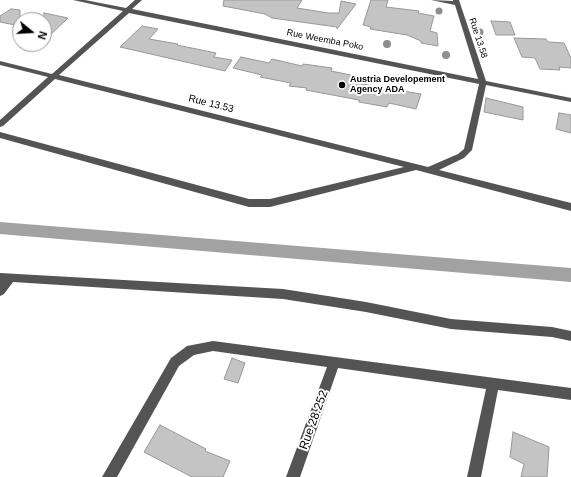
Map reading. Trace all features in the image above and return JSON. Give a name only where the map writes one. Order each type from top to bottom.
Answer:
[{"type":"street","name":"Rue Weemba Poko","points":[[76,0],[571,100]]},
{"type":"street","points":[[0,124],[139,0]]},
{"type":"street","points":[[434,0],[457,2]]},
{"type":"street","name":"Rue 13.58","points":[[457,2],[483,82]]},
{"type":"street","name":"Rue 13.53","points":[[0,64],[54,76],[430,170],[571,207]]},
{"type":"street","points":[[430,170],[461,156],[468,150],[483,82]]},
{"type":"street","points":[[0,135],[249,203],[270,203],[416,167]]},
{"type":"street","points":[[0,291],[5,277],[283,294],[366,307],[451,324],[552,332],[571,336]]},
{"type":"street","points":[[109,477],[175,362],[191,350],[212,346],[571,394]]},
{"type":"street","name":"Rue 28.252","points":[[293,477],[334,363]]},
{"type":"street","points":[[474,477],[493,384]]},
{"type":"building","points":[[224,0],[302,0],[297,8],[328,13],[339,13],[341,1],[356,4],[337,29],[337,27],[272,18],[265,14],[223,6]]},
{"type":"building","points":[[371,0],[388,0],[386,7],[419,11],[418,13],[434,16],[430,31],[437,33],[438,46],[421,43],[421,41],[407,35],[370,29],[371,27],[363,25]]},
{"type":"building","points":[[11,9],[20,10],[20,12],[12,12],[12,24],[0,22],[0,16]]},
{"type":"building","points":[[52,15],[68,18],[52,33]]},
{"type":"building","points":[[491,21],[510,22],[515,35],[496,35]]},
{"type":"building","points":[[142,26],[158,29],[149,39],[216,53],[214,57],[232,60],[225,71],[120,47]]},
{"type":"building","points":[[514,38],[546,39],[548,42],[564,43],[571,58],[571,68],[559,67],[560,70],[540,69],[535,58],[522,57]]},
{"type":"building","points":[[241,57],[269,63],[272,59],[302,66],[303,64],[332,68],[331,71],[361,77],[359,83],[402,93],[403,91],[421,94],[416,109],[389,103],[387,107],[359,102],[359,100],[306,90],[307,88],[289,86],[291,83],[260,77],[262,75],[233,68]]},
{"type":"building","points":[[486,98],[523,107],[523,120],[484,112]]},
{"type":"building","points":[[559,113],[571,115],[571,133],[556,129]]},
{"type":"building","points":[[232,358],[245,363],[238,383],[224,379]]},
{"type":"building","points":[[160,425],[206,449],[205,451],[230,461],[223,477],[192,477],[144,452]]},
{"type":"building","points":[[513,432],[549,447],[547,477],[521,477],[524,464],[510,457]]},
{"type":"waterway","points":[[0,228],[571,275]]},
{"type":"place","name":"Austria Developement Agency ADA","points":[[342,85]]}]
